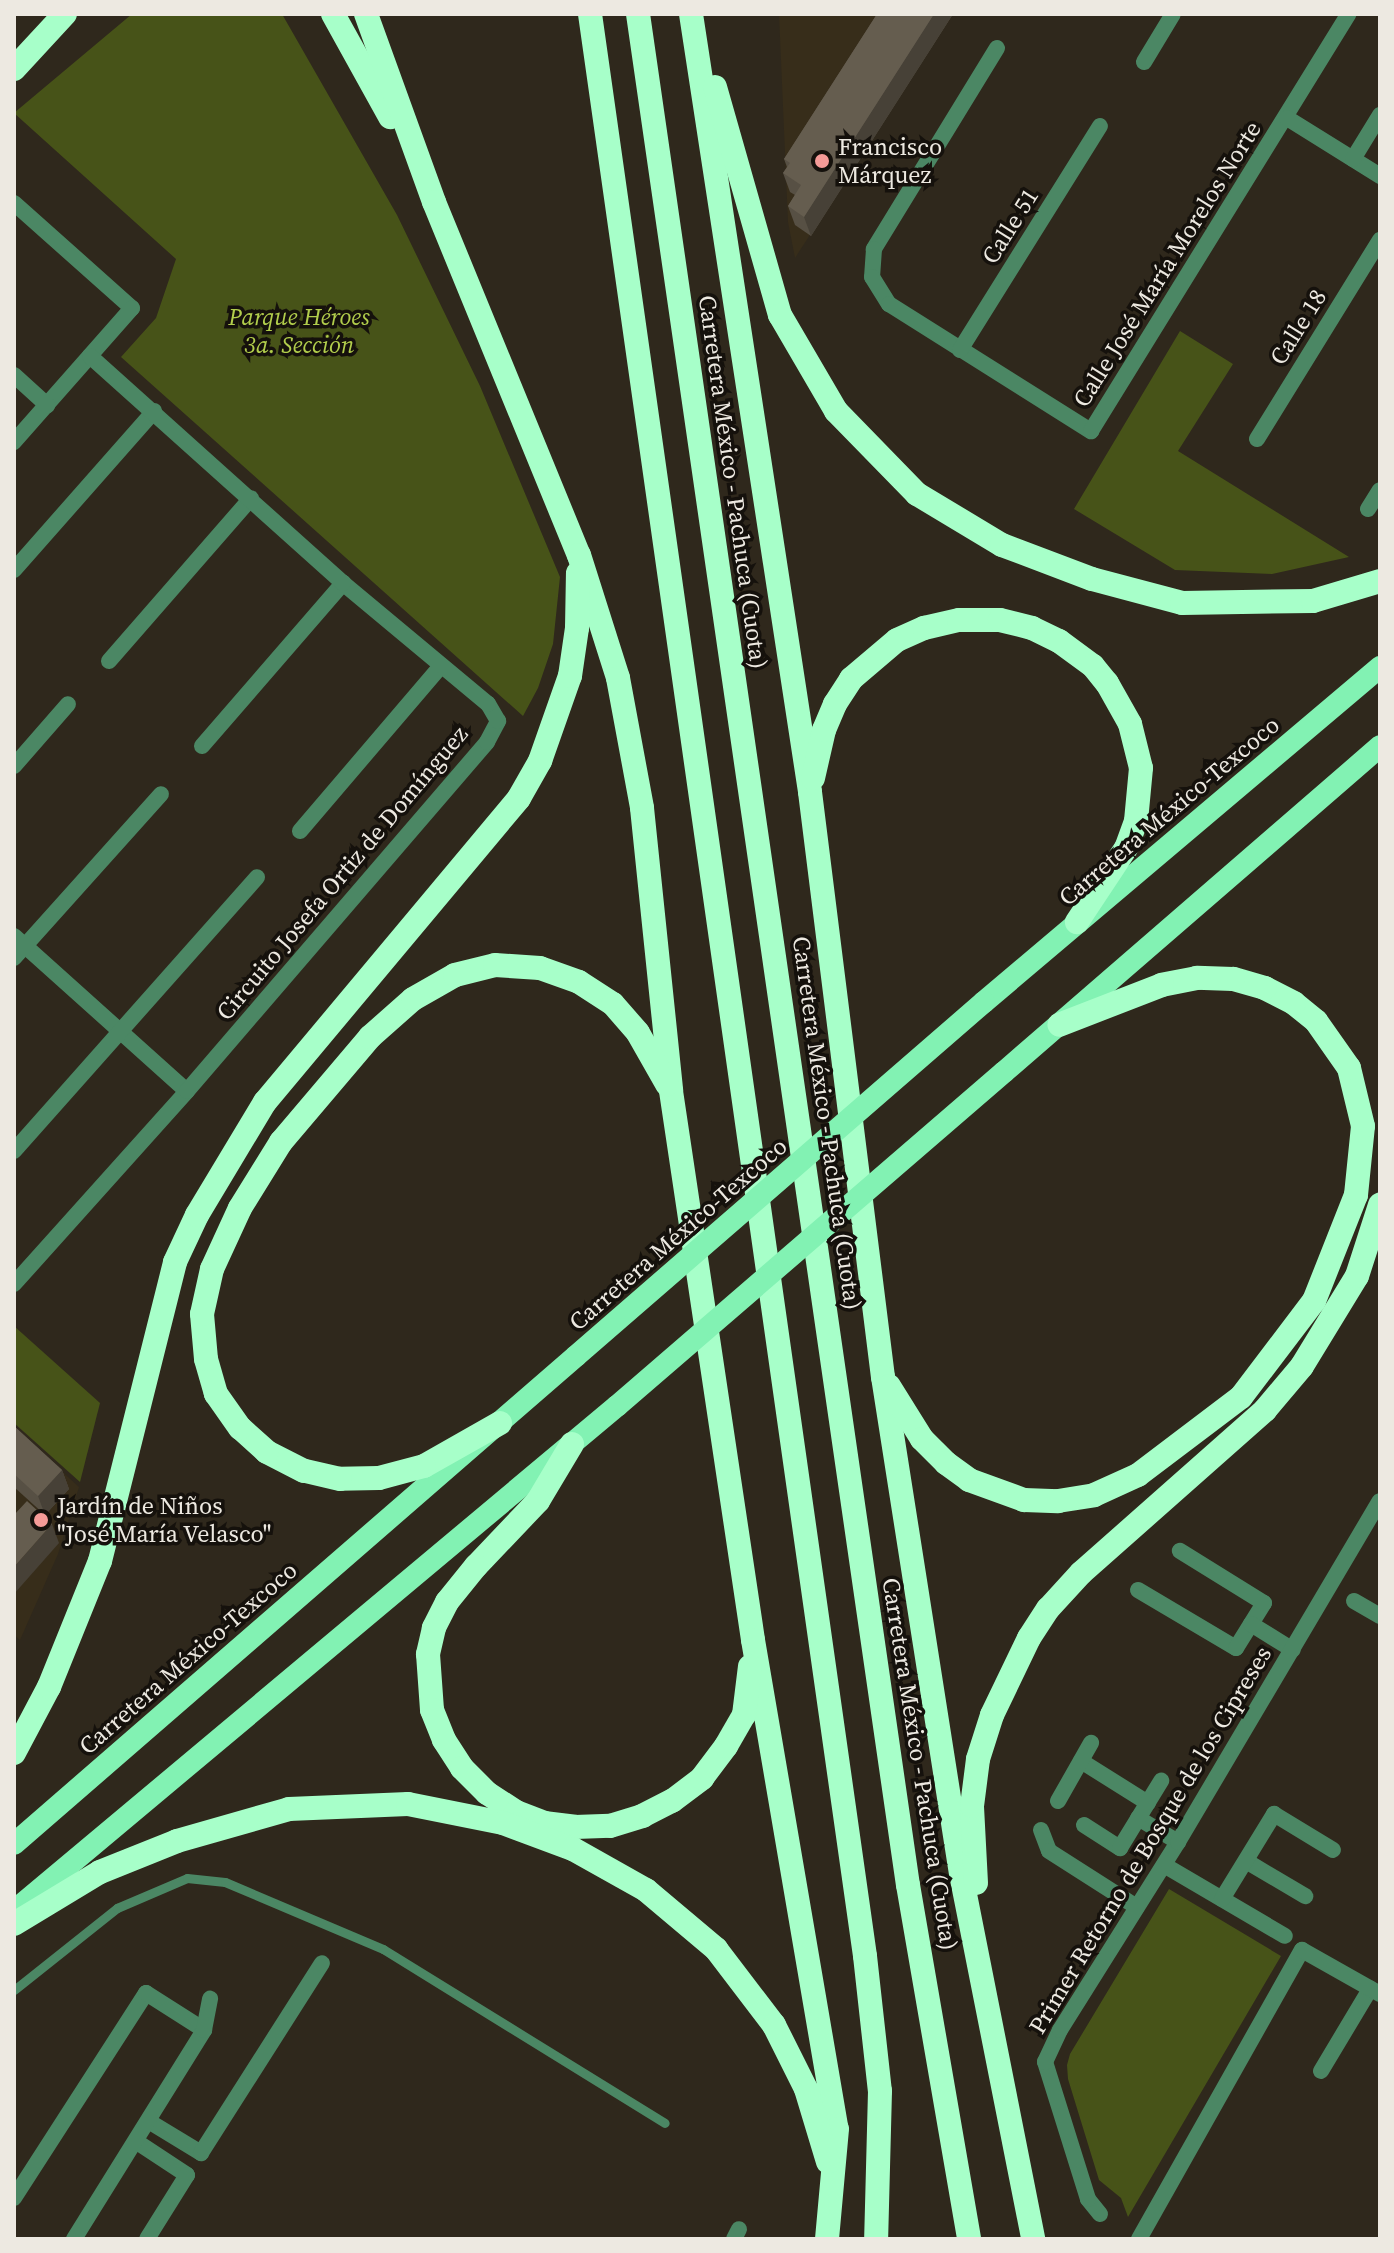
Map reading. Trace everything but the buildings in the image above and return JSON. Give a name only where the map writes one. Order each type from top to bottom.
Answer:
[{"type":"highway","points":[[14,69],[65,14]]},
{"type":"highway","points":[[333,14],[434,202]]},
{"type":"highway","points":[[366,14],[434,202],[579,555],[618,678],[642,808],[671,1091],[753,1640],[837,2129],[827,2239]]},
{"type":"highway","points":[[590,14],[865,1956],[880,2091],[876,2239]]},
{"type":"highway","name":"Carretera México - Pachuca (Cuota)","points":[[638,14],[906,1870],[969,2239]]},
{"type":"highway","points":[[693,14],[780,315],[836,411],[917,494],[1002,545],[1092,579],[1182,603],[1313,601],[1380,581]]},
{"type":"highway","points":[[693,14],[810,792],[883,1377],[961,1874],[978,1945],[1033,2239]]},
{"type":"highway","points":[[14,1753],[54,1675],[100,1561],[175,1262],[224,1165],[265,1102],[487,839],[540,761],[570,676],[577,628],[579,555]]},
{"type":"highway","points":[[810,792],[824,730],[835,704],[851,679],[897,640],[924,628],[959,620],[1000,620],[1032,628],[1059,641],[1093,666],[1107,683],[1130,724],[1141,768],[1141,796],[1126,848],[1077,922]]},
{"type":"highway","name":"Carretera México-Texcoco","points":[[14,1844],[984,1002],[1380,667]]},
{"type":"highway","points":[[14,1911],[617,1406],[1380,746]]},
{"type":"highway","points":[[500,1423],[424,1466],[379,1478],[340,1479],[304,1471],[267,1452],[240,1428],[216,1394],[206,1359],[202,1314],[212,1269],[240,1208],[281,1142],[370,1037],[413,999],[455,975],[495,965],[540,968],[579,982],[613,1004],[638,1033],[671,1091]]},
{"type":"highway","points":[[883,1377],[922,1439],[969,1480],[1024,1500],[1058,1501],[1094,1495],[1138,1475],[1241,1397],[1314,1301],[1356,1195],[1363,1126],[1349,1068],[1316,1021],[1265,988],[1233,979],[1197,978],[1162,985],[1059,1025]]},
{"type":"highway","points":[[978,1945],[972,1806],[978,1759],[992,1715],[1029,1638],[1048,1609],[1081,1573],[1265,1410],[1302,1366],[1357,1276],[1380,1205]]},
{"type":"highway","points":[[572,1444],[538,1501],[476,1566],[447,1602],[434,1628],[427,1667],[432,1710],[444,1740],[462,1768],[487,1793],[506,1806],[544,1823],[575,1827],[610,1826],[642,1816],[672,1801],[702,1778],[726,1746],[744,1715],[753,1640]]},
{"type":"highway","points":[[14,1924],[100,1872],[177,1841],[289,1809],[408,1804],[503,1823],[573,1849],[646,1890],[716,1949],[774,2025],[806,2089],[832,2176]]},
{"type":"street","points":[[1144,62],[1173,14]]},
{"type":"street","name":"Calle José María Morelos Norte","points":[[997,48],[874,249],[872,277],[889,304],[1091,431],[1349,14]]},
{"type":"street","points":[[1353,159],[1380,115]]},
{"type":"street","points":[[1287,118],[1380,176]]},
{"type":"street","name":"Calle 51","points":[[960,350],[1100,126]]},
{"type":"street","points":[[14,203],[132,308],[14,442]]},
{"type":"street","name":"Calle 18","points":[[1257,439],[1380,240]]},
{"type":"street","name":"Circuito Josefa Ortiz de Domínguez","points":[[14,1284],[187,1091],[487,742],[498,721],[488,704],[343,583],[90,356]]},
{"type":"street","points":[[14,375],[47,405]]},
{"type":"street","points":[[14,570],[154,411]]},
{"type":"street","points":[[1368,509],[1380,490]]},
{"type":"street","points":[[109,661],[251,498]]},
{"type":"street","points":[[202,746],[343,583]]},
{"type":"street","points":[[300,831],[441,666]]},
{"type":"street","points":[[14,766],[68,704]]},
{"type":"street","points":[[161,794],[18,947],[187,1091]]},
{"type":"street","points":[[14,1151],[257,877]]},
{"type":"street","name":"Primer Retorno de Bosque de los Cipreses","points":[[1100,2214],[1088,2199],[1045,2062],[1060,2030],[1178,1842],[1380,1503]]},
{"type":"street","points":[[1138,1590],[1236,1648],[1264,1603],[1180,1551]]},
{"type":"street","points":[[1354,1601],[1380,1616]]},
{"type":"street","points":[[1251,1624],[1293,1650]]},
{"type":"street","points":[[1058,1801],[1091,1743]]},
{"type":"street","points":[[1081,1761],[1148,1803]]},
{"type":"street","points":[[1084,1825],[1120,1848],[1161,1781]]},
{"type":"street","points":[[1222,1899],[1274,1814],[1333,1850]]},
{"type":"street","points":[[1138,1818],[1178,1842]]},
{"type":"street","points":[[1041,1830],[1049,1851],[1137,1907]]},
{"type":"street","points":[[1246,1861],[1305,1896]]},
{"type":"street","points":[[1164,1865],[1285,1936]]},
{"type":"street","points":[[1139,2239],[1302,1950],[1375,1991],[1321,2071]]},
{"type":"street","points":[[150,2122],[201,2153],[322,1963]]},
{"type":"street","points":[[14,2198],[146,1993],[204,2030]]},
{"type":"street","points":[[74,2239],[150,2122],[204,2030],[210,1999]]},
{"type":"street","points":[[137,2142],[187,2175],[147,2239]]},
{"type":"lane","points":[[14,1990],[117,1908],[187,1878],[225,1882],[383,1949],[665,2123]]},
{"type":"shaded area","name":"Francisco Márquez","points":[[779,14],[953,14],[795,258],[788,222]]},
{"type":"shaded area","name":"Jardín de Niños \"José María Velasco\"","points":[[14,1428],[79,1487],[58,1554],[20,1640],[14,1635]]},
{"type":"green space","name":"Parque Héroes 3a. Sección","points":[[132,14],[282,14],[397,215],[480,386],[560,577],[553,644],[538,688],[523,716],[121,357],[156,318],[176,259],[14,113]]},
{"type":"green space","points":[[1180,331],[1233,364],[1178,451],[1349,557],[1272,574],[1175,570],[1074,509]]},
{"type":"green space","points":[[14,1326],[100,1403],[80,1482],[14,1423]]},
{"type":"green space","points":[[1169,1889],[1281,1956],[1128,2217],[1121,2198],[1099,2180],[1068,2079],[1067,2065],[1070,2054]]},
{"type":"place","name":"Francisco Márquez","points":[[822,161]]},
{"type":"place","name":"Jardín de Niños \"José María Velasco\"","points":[[41,1520]]}]
